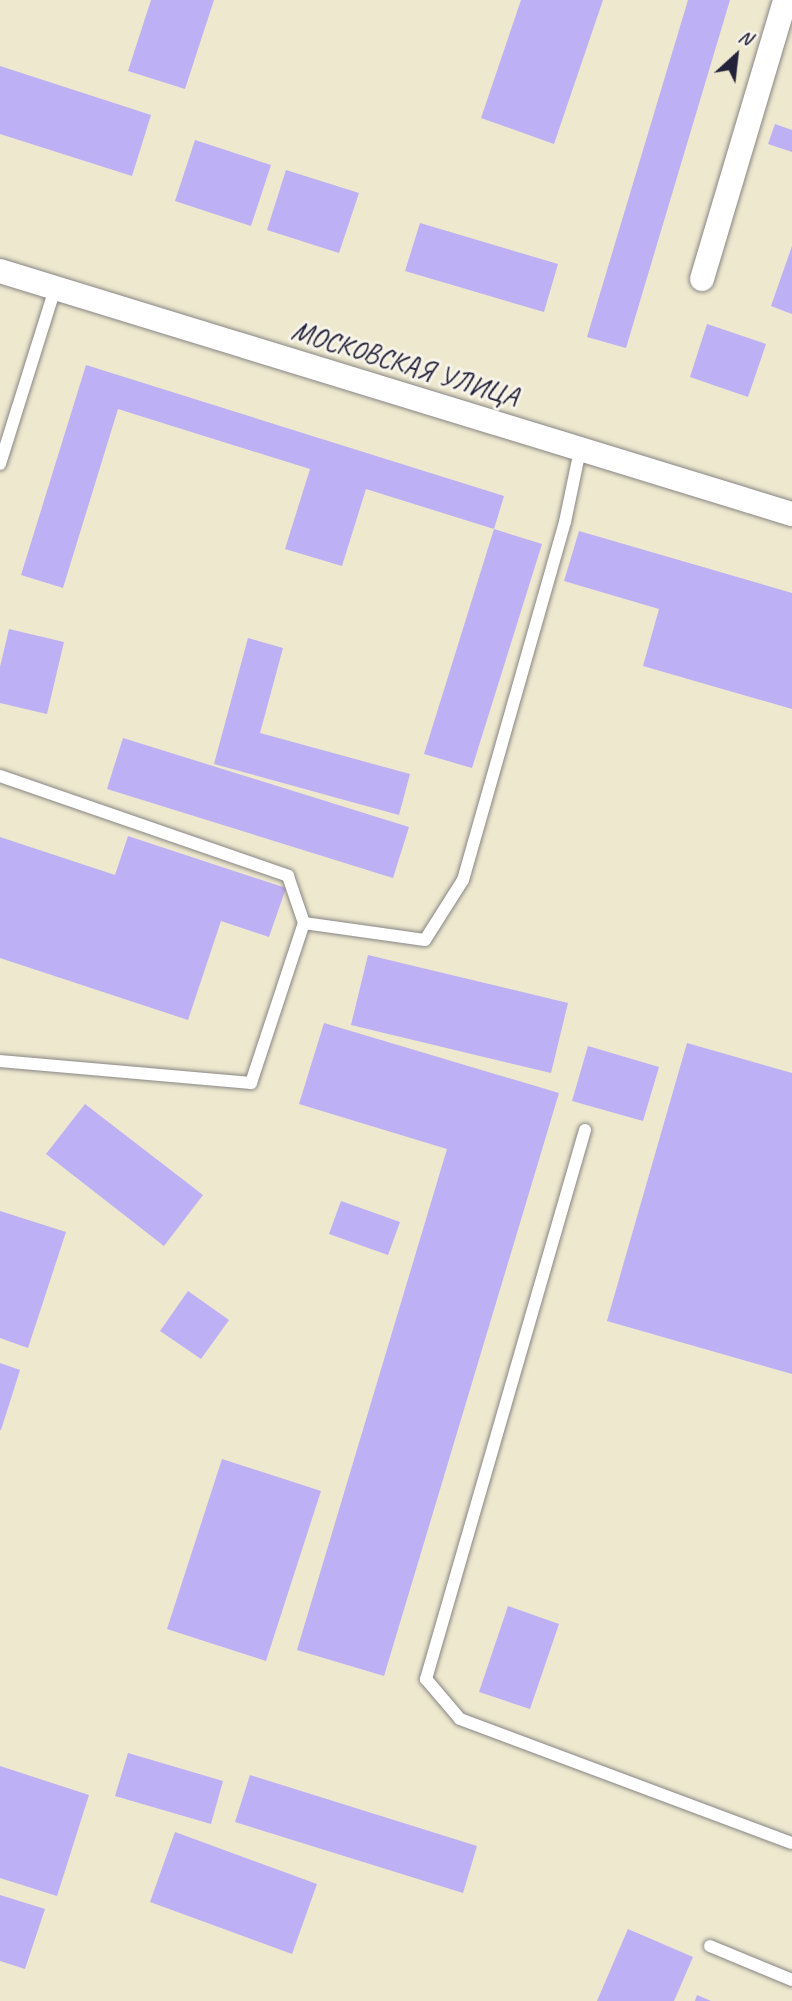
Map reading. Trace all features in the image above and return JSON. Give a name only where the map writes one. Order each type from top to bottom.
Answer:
[{"type":"street","points":[[702,279],[785,0]]},
{"type":"street","name":"МОСКОВСКАЯ УЛИЦА","points":[[0,271],[792,514]]},
{"type":"lane","points":[[0,464],[55,288]]},
{"type":"lane","points":[[304,923],[425,940],[463,880],[565,522],[580,450]]},
{"type":"lane","points":[[0,776],[288,876],[304,923],[251,1083],[0,1061]]},
{"type":"lane","points":[[585,1130],[426,1679],[460,1719],[792,1843]]},
{"type":"lane","points":[[710,1946],[792,1980]]},
{"type":"building","points":[[151,0],[214,0],[185,89],[128,71]]},
{"type":"building","points":[[521,0],[603,0],[554,144],[481,118]]},
{"type":"building","points":[[688,0],[730,0],[626,348],[587,337]]},
{"type":"building","points":[[0,66],[151,115],[132,176],[0,134]]},
{"type":"building","points":[[775,124],[792,130],[792,152],[768,144]]},
{"type":"building","points":[[195,140],[271,165],[251,226],[175,201]]},
{"type":"building","points":[[286,170],[359,193],[339,253],[267,230]]},
{"type":"building","points":[[420,223],[558,264],[544,312],[405,271]]},
{"type":"building","points":[[792,246],[792,314],[771,306]]},
{"type":"building","points":[[707,324],[766,344],[748,397],[690,377]]},
{"type":"building","points":[[86,365],[504,496],[494,529],[366,489],[342,566],[285,549],[310,469],[118,409],[63,588],[21,575]]},
{"type":"building","points":[[494,529],[542,544],[472,768],[424,754]]},
{"type":"building","points":[[579,531],[792,593],[792,709],[643,666],[659,609],[564,581]]},
{"type":"building","points":[[9,629],[64,642],[47,714],[0,703],[0,667]]},
{"type":"building","points":[[248,638],[283,648],[260,733],[410,774],[399,815],[214,764]]},
{"type":"building","points":[[123,738],[409,827],[393,878],[107,789]]},
{"type":"building","points":[[128,836],[286,888],[269,937],[221,921],[188,1020],[0,958],[0,837],[115,875]]},
{"type":"building","points":[[368,955],[568,1003],[551,1073],[351,1025]]},
{"type":"building","points":[[324,1023],[559,1093],[384,1676],[297,1650],[447,1149],[299,1104]]},
{"type":"building","points":[[687,1043],[792,1073],[792,1374],[607,1321]]},
{"type":"building","points":[[588,1046],[659,1067],[643,1121],[572,1101]]},
{"type":"building","points":[[85,1104],[203,1195],[164,1246],[46,1154]]},
{"type":"building","points":[[341,1201],[400,1222],[388,1255],[329,1234]]},
{"type":"building","points":[[0,1211],[66,1232],[28,1348],[0,1338]]},
{"type":"building","points":[[188,1291],[229,1320],[201,1359],[160,1331]]},
{"type":"building","points":[[0,1363],[20,1370],[1,1430],[0,1430]]},
{"type":"building","points":[[222,1459],[321,1491],[266,1661],[167,1629]]},
{"type":"building","points":[[508,1606],[559,1624],[530,1709],[479,1692]]},
{"type":"building","points":[[128,1753],[223,1781],[211,1824],[115,1796]]},
{"type":"building","points":[[0,1766],[89,1795],[57,1896],[0,1878]]},
{"type":"building","points":[[250,1775],[477,1846],[463,1893],[235,1822]]},
{"type":"building","points":[[175,1832],[317,1884],[292,1954],[150,1902]]},
{"type":"building","points":[[0,1895],[45,1909],[25,1969],[0,1961]]},
{"type":"building","points":[[628,1929],[693,1957],[674,2001],[597,2001]]},
{"type":"building","points":[[697,1995],[711,2001],[695,2001]]}]
